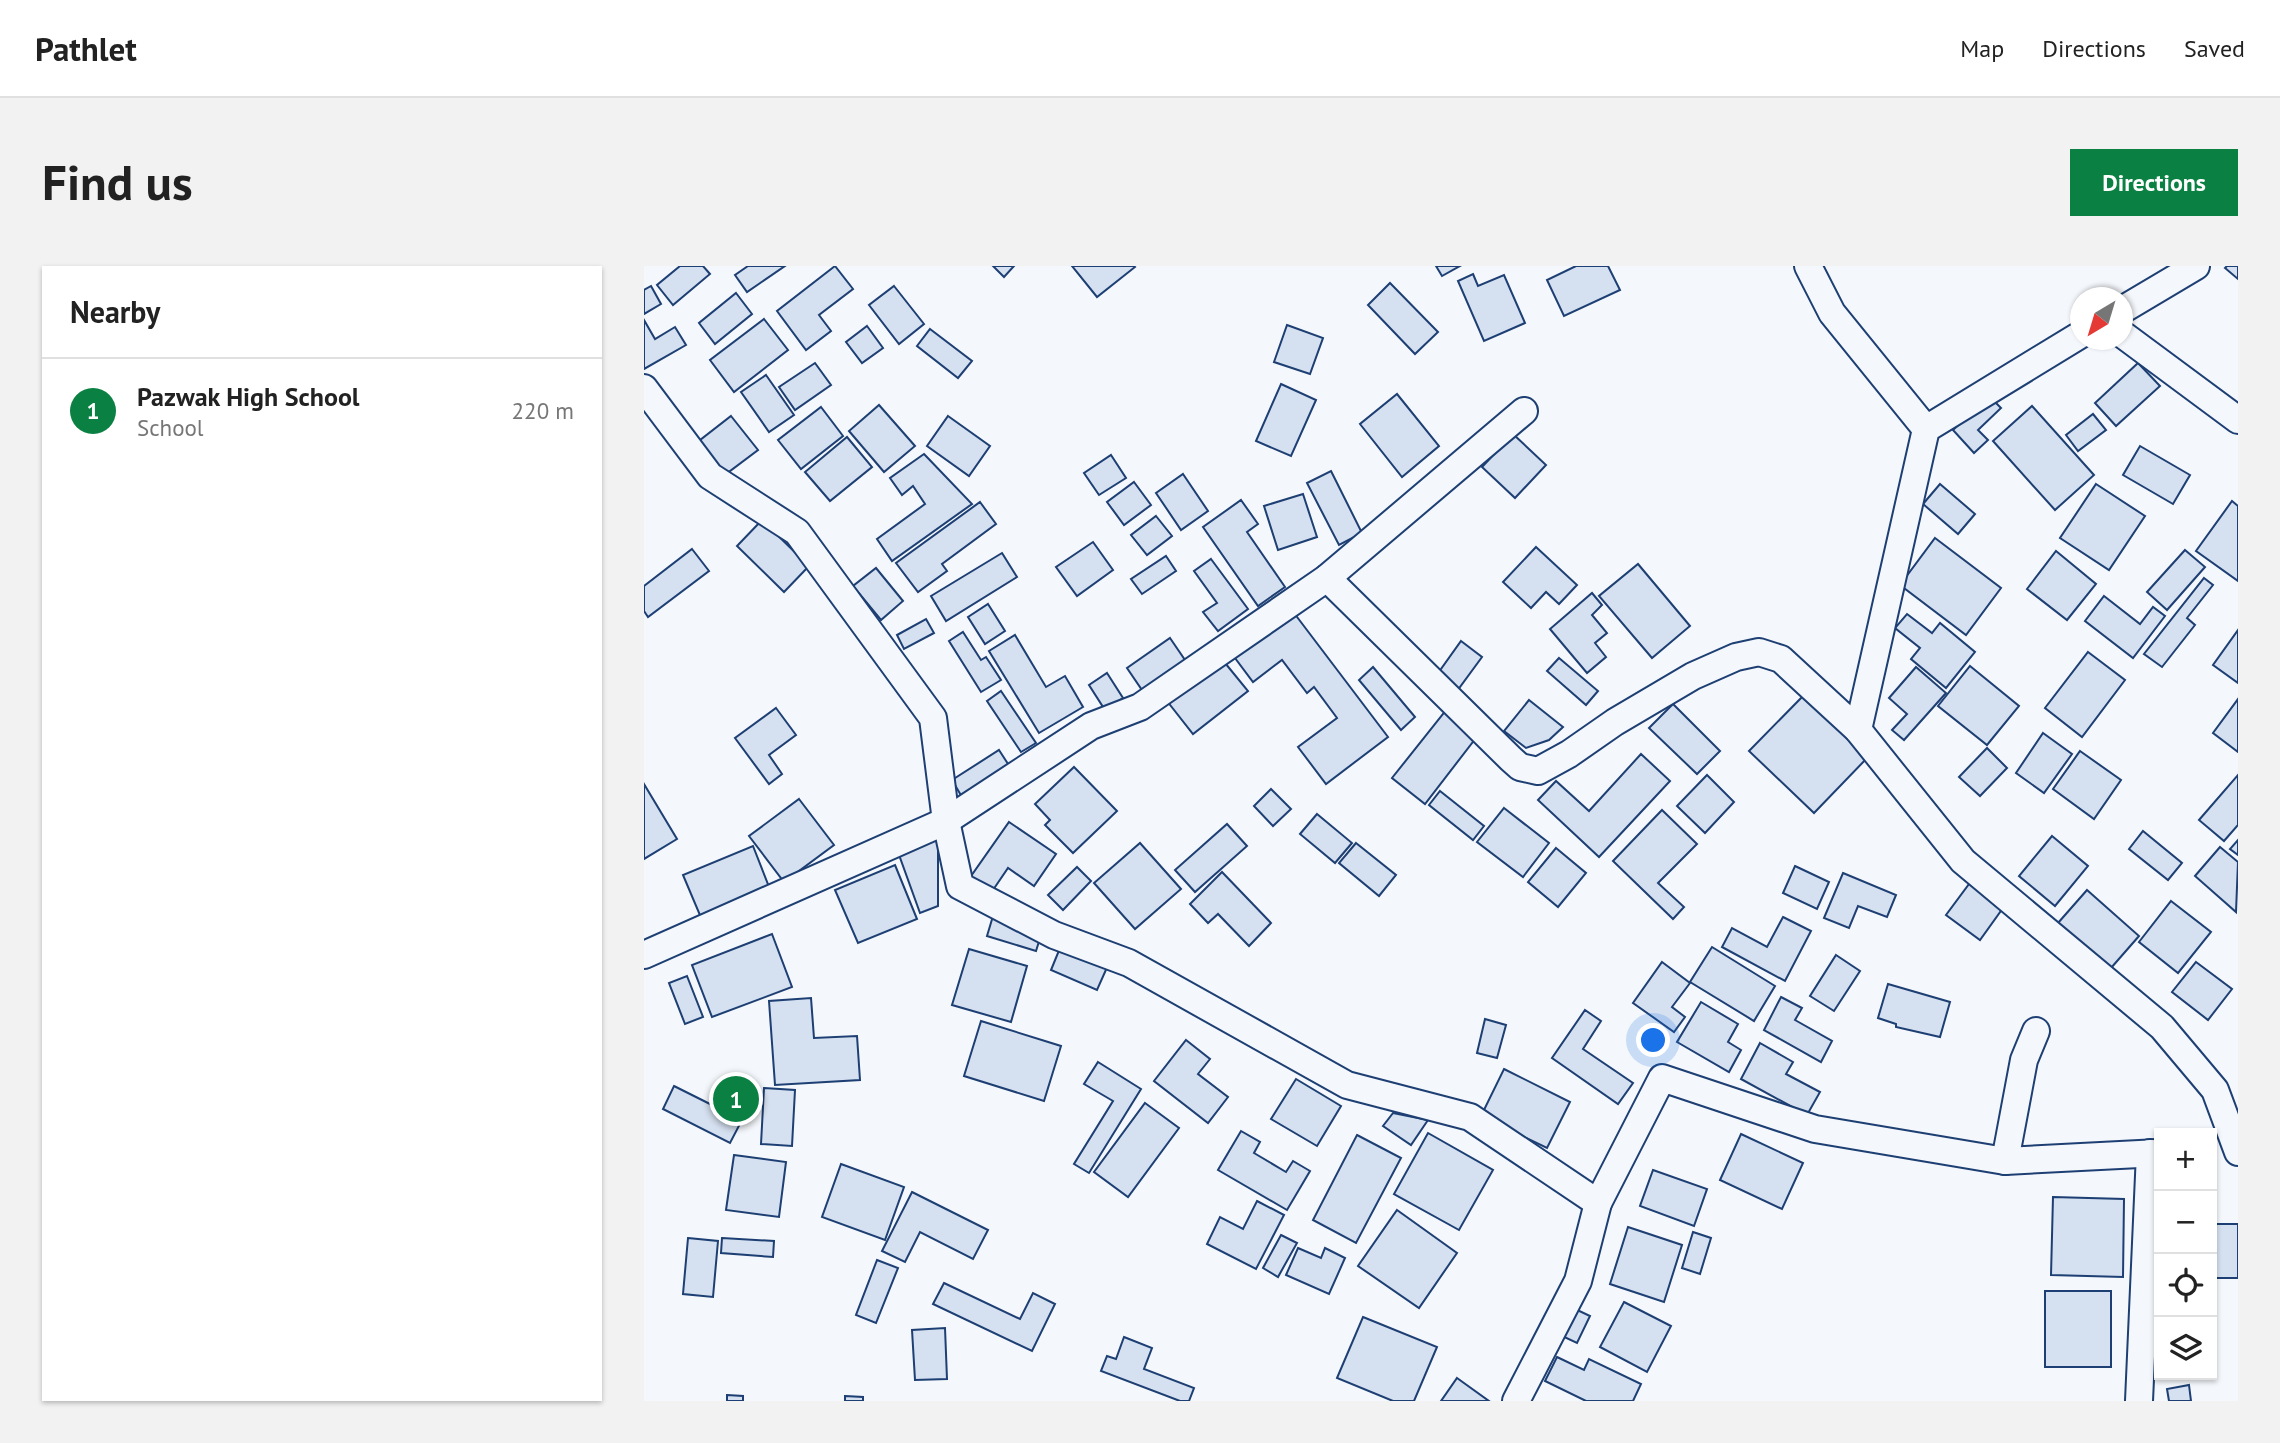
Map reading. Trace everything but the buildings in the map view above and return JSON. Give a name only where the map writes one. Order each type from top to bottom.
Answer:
[{"type":"street","points":[[1808,266],[1832,313],[1926,429]]},
{"type":"street","points":[[2133,304],[2196,266]]},
{"type":"street","points":[[2133,341],[2238,420]]},
{"type":"street","points":[[1858,730],[1926,429],[2070,342]]},
{"type":"street","points":[[644,388],[710,476],[797,532],[933,718],[946,821],[960,886],[1054,935],[1129,963],[1347,1085],[1470,1117],[1598,1203]]},
{"type":"street","points":[[644,955],[946,821],[1091,726],[1140,707],[1327,578],[1524,411]]},
{"type":"street","points":[[1327,578],[1520,767],[1538,771],[1693,676],[1736,657],[1759,652],[1781,659],[1858,730],[1963,861],[2162,1027],[2215,1090],[2238,1152],[2217,1152]]},
{"type":"street","points":[[2005,1161],[2024,1060],[2036,1031]]},
{"type":"street","points":[[1516,1401],[1577,1281],[1598,1203],[1662,1078],[1815,1129],[2005,1161],[2154,1153]]},
{"type":"street","points":[[2139,1401],[2154,1168]]},
{"type":"place","name":"Pazwak High School","points":[[736,1099]]}]
